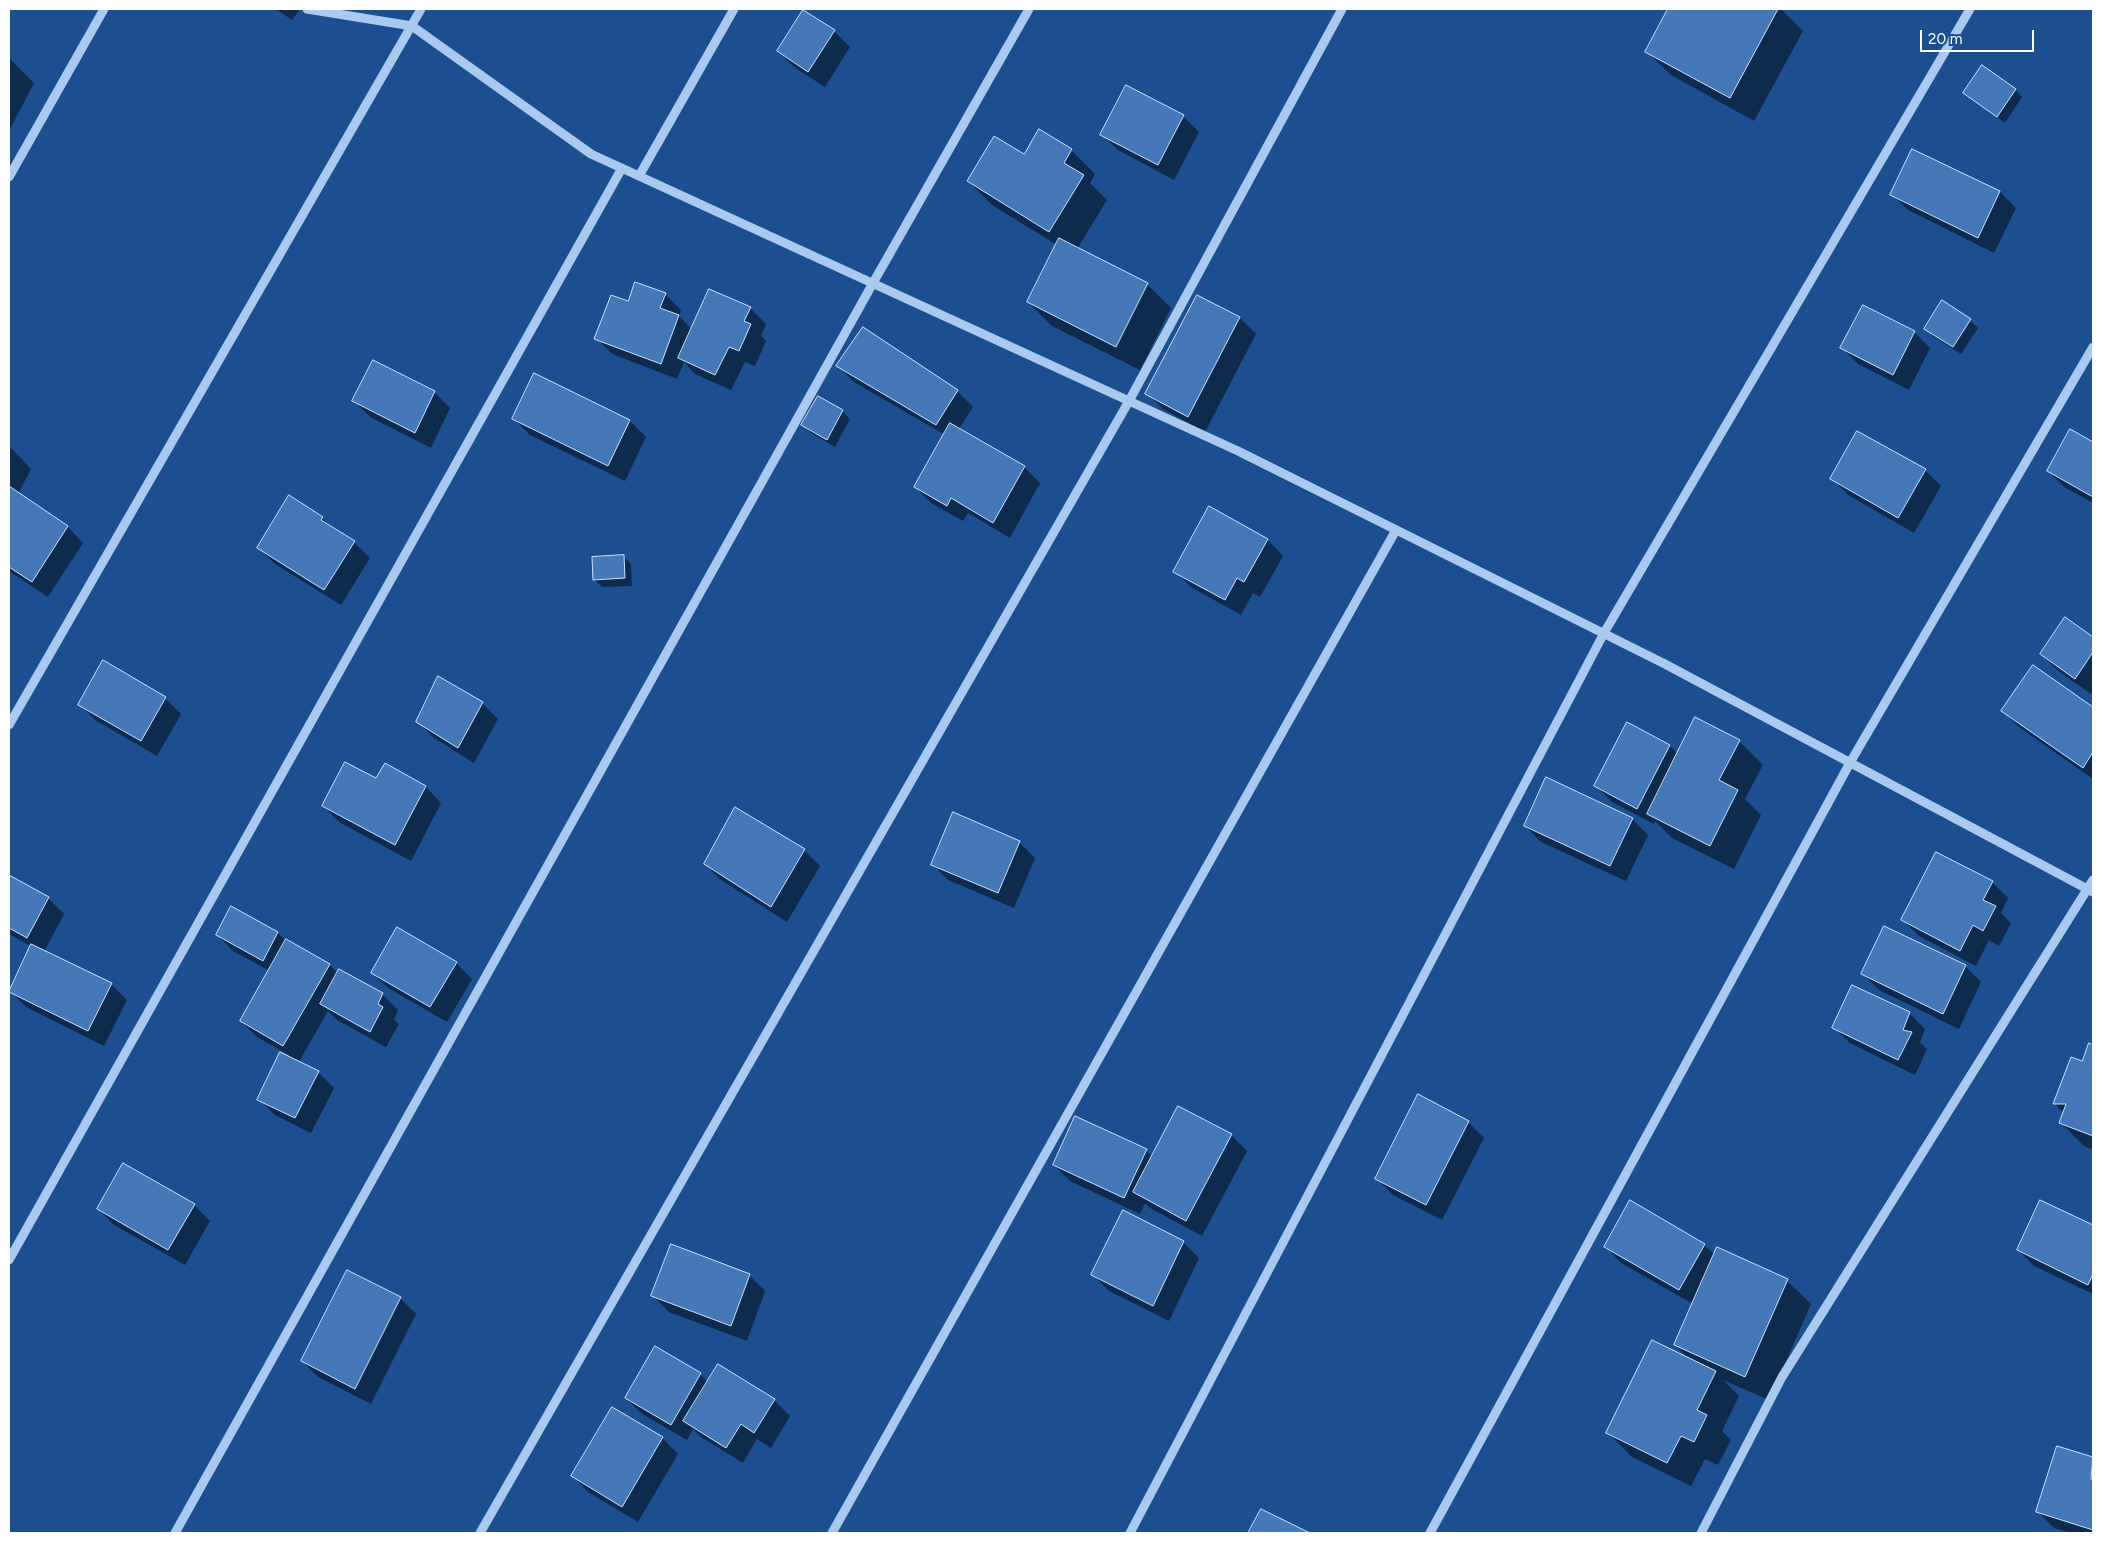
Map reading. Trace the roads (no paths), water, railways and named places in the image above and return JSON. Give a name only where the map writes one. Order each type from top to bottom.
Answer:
[{"type":"street","points":[[9,177],[104,9]]},
{"type":"street","points":[[307,9],[412,26],[591,154],[1238,451],[1604,634],[1851,761],[2090,890]]},
{"type":"street","points":[[9,725],[421,9]]},
{"type":"street","points":[[639,176],[734,9]]},
{"type":"street","points":[[175,1533],[873,283],[1029,9]]},
{"type":"street","points":[[480,1533],[1129,401],[1342,9]]},
{"type":"street","points":[[1130,1533],[1604,634],[1970,9]]},
{"type":"street","points":[[9,1260],[622,168]]},
{"type":"street","points":[[1430,1533],[1851,761],[2093,347]]},
{"type":"street","points":[[832,1533],[1396,530]]},
{"type":"street","points":[[1701,1533],[1782,1377],[2090,890],[2093,880]]}]
